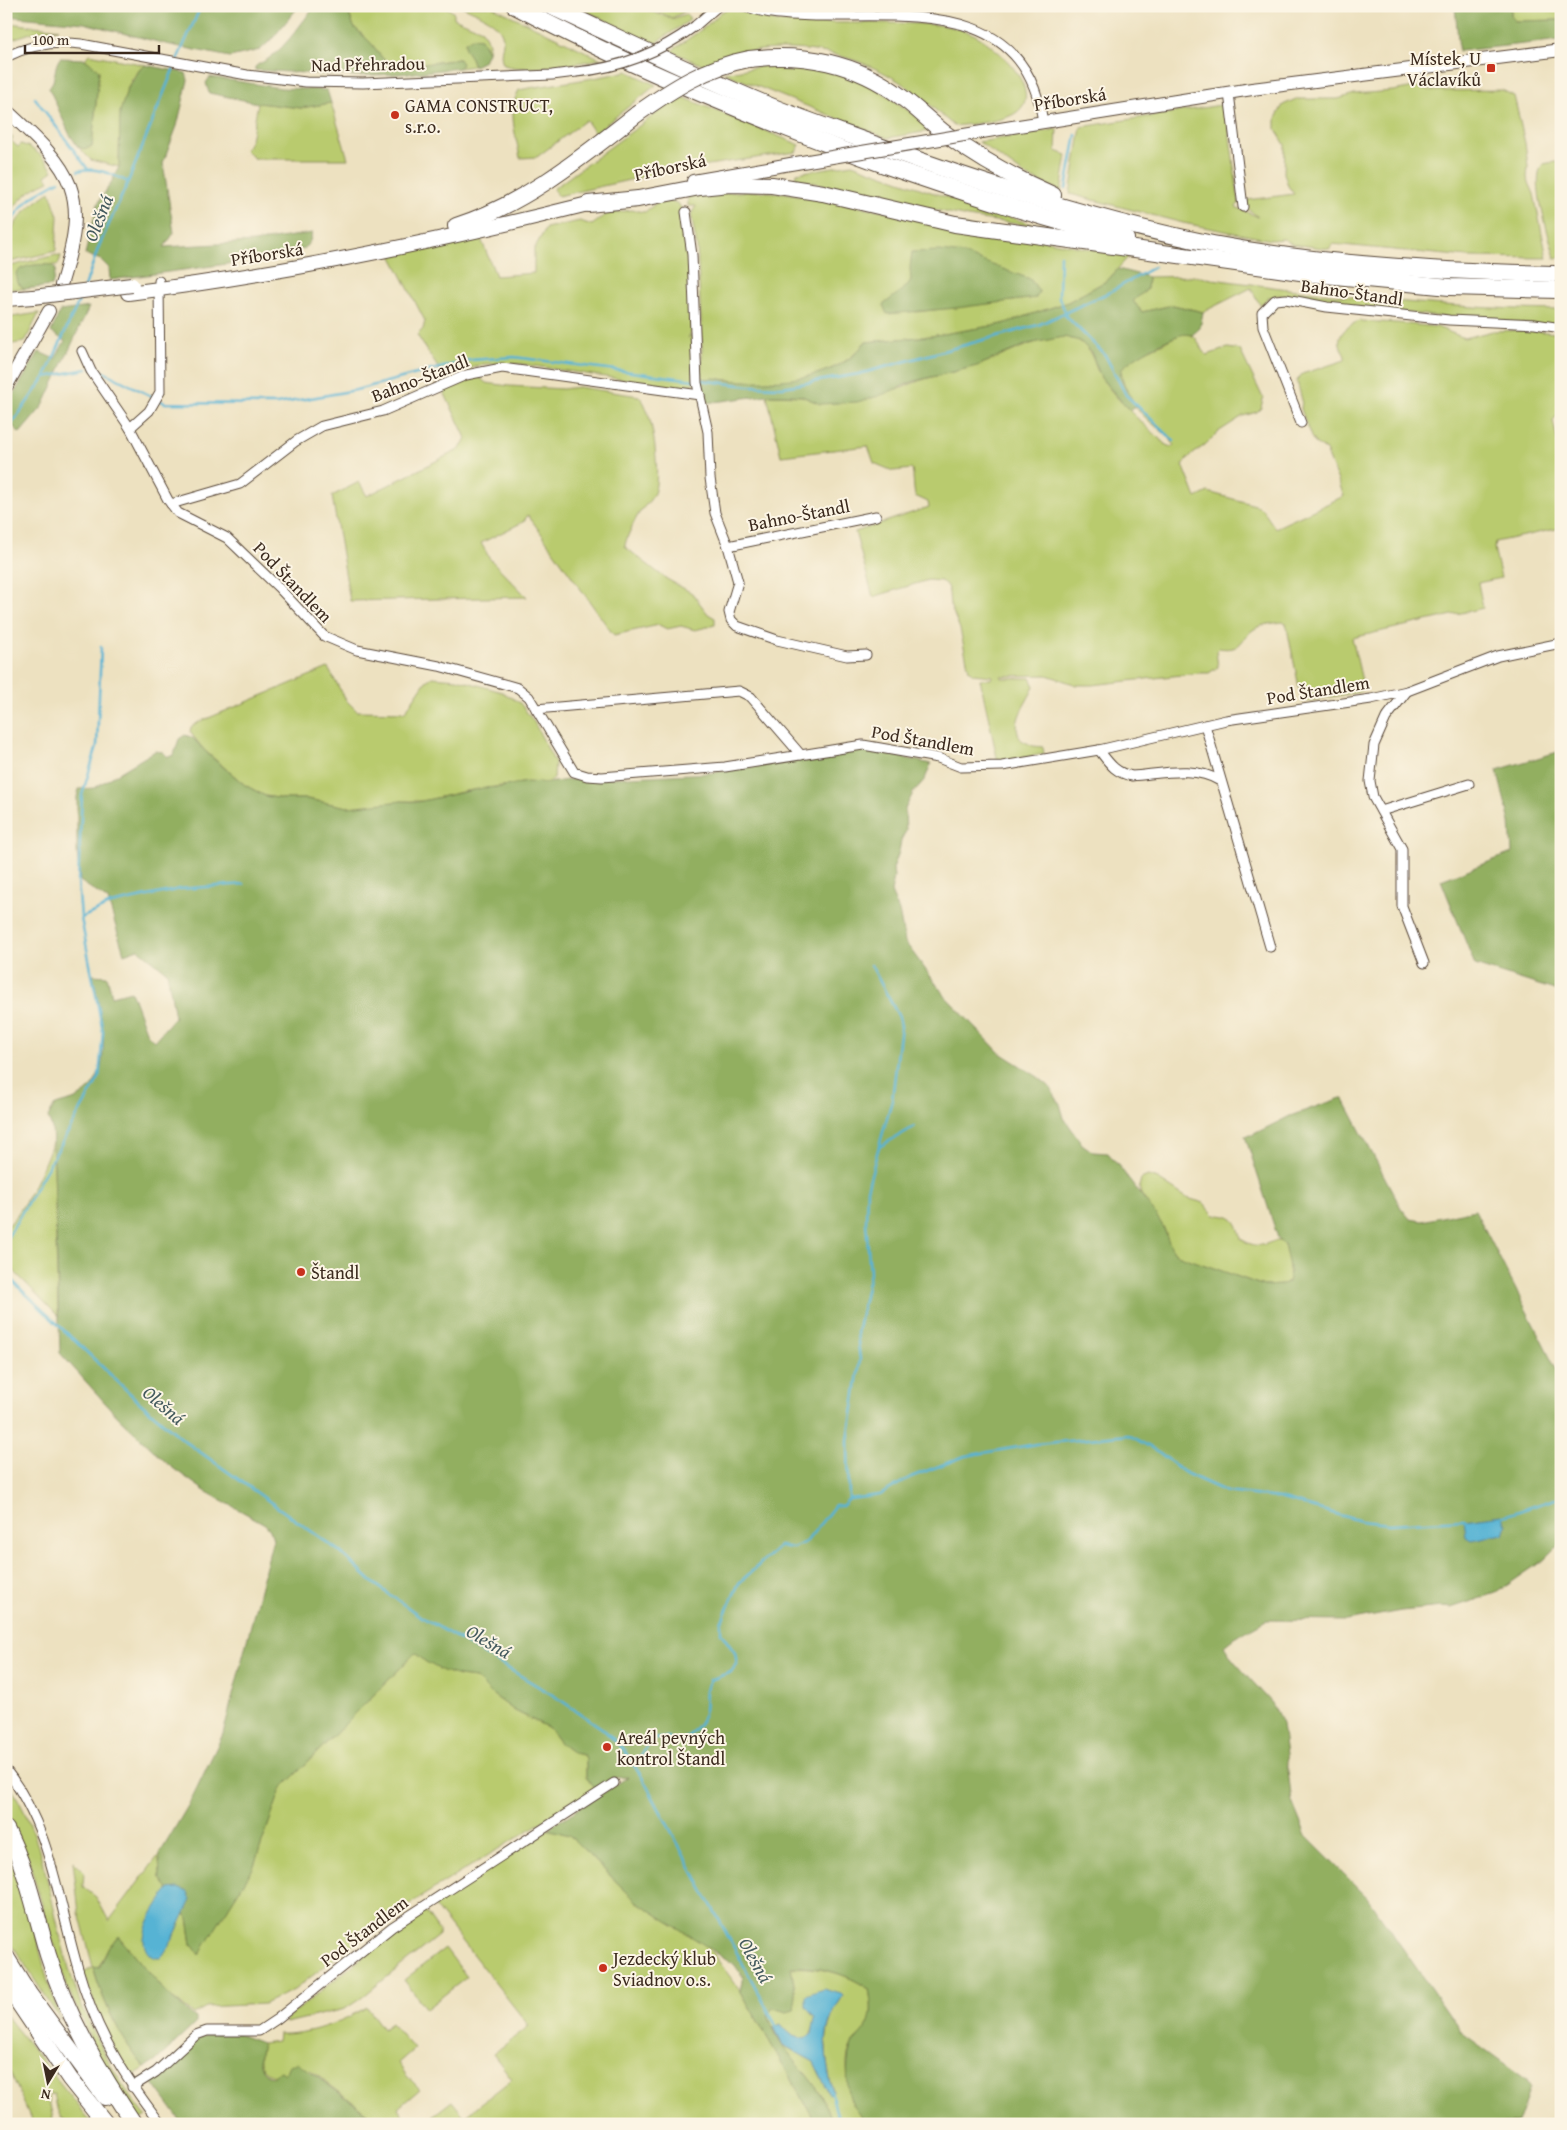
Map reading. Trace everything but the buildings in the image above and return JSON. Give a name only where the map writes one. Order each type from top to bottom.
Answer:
[{"type":"highway","points":[[515,6],[667,79],[753,116],[839,148],[980,197],[1055,220],[1146,243],[1235,262]]},
{"type":"highway","points":[[550,6],[749,97],[985,183],[1059,206],[1154,231],[1263,252],[1347,263],[1558,278]]},
{"type":"highway","points":[[456,226],[490,214],[522,197],[590,151],[676,87],[696,76],[725,64],[749,59],[797,57],[829,62],[860,72],[895,92],[945,134],[999,168],[1076,205],[1154,231]]},
{"type":"highway","points":[[588,204],[638,199],[700,187],[730,184],[772,185],[823,194],[955,224],[1369,280],[1450,287],[1558,278]]},
{"type":"highway","points":[[6,1829],[20,1858],[48,1955],[78,2030],[98,2068],[134,2124]]},
{"type":"highway","points":[[6,1957],[29,1994],[75,2058],[127,2124]]},
{"type":"highway","points":[[6,1985],[70,2079],[106,2124]]},
{"type":"main road","name":"Příborská","points":[[6,307],[32,301],[323,264],[720,176],[1000,128],[1229,93],[1561,50]]},
{"type":"main road","points":[[6,110],[54,156],[69,180],[75,204],[76,226],[61,285]]},
{"type":"main road","name":"Příborská","points":[[160,285],[321,255],[456,226],[588,204]]},
{"type":"main road","name":"Příborská","points":[[6,299],[32,301]]},
{"type":"main road","points":[[6,387],[49,311]]},
{"type":"street","name":"Nad Přehradou","points":[[6,57],[35,46],[63,42],[278,79],[335,83],[552,75],[603,69],[640,58],[669,44],[695,26],[718,6]]},
{"type":"street","points":[[746,6],[761,12],[788,15],[950,20],[975,28],[1001,42],[1027,72],[1037,92],[1043,122]]},
{"type":"street","points":[[1229,93],[1243,207]]},
{"type":"street","name":"Bahno-Štandl","points":[[686,212],[692,255],[697,380],[708,432],[714,513],[728,546],[738,582],[729,612],[731,620],[737,626],[777,640],[847,656],[866,655]]},
{"type":"street","points":[[130,428],[150,410],[160,392],[160,285]]},
{"type":"street","name":"Bahno-Štandl","points":[[1301,424],[1262,327],[1262,313],[1275,300],[1286,299],[1327,307],[1449,320],[1555,326],[1561,330]]},
{"type":"street","name":"Pod Štandlem","points":[[82,351],[91,371],[130,428],[171,504],[178,512],[227,538],[278,587],[324,636],[357,650],[439,666],[518,688],[528,697],[574,772],[588,776],[602,777],[725,768],[863,745],[938,758],[961,767],[1002,766],[1099,750],[1205,725],[1371,699],[1407,691],[1498,656],[1561,643]]},
{"type":"street","name":"Bahno-Štandl","points":[[171,504],[240,484],[296,441],[322,426],[384,411],[466,375],[475,373],[502,368],[700,395]]},
{"type":"street","name":"Bahno-Štandl","points":[[728,546],[876,516]]},
{"type":"street","points":[[536,710],[739,691],[751,697],[801,755]]},
{"type":"street","points":[[1407,691],[1386,718],[1374,744],[1370,781],[1373,797],[1402,849],[1402,906],[1424,963]]},
{"type":"street","points":[[1205,725],[1270,947]]},
{"type":"street","points":[[1099,750],[1113,768],[1122,774],[1132,776],[1199,772],[1211,775],[1220,781]]},
{"type":"street","points":[[1382,811],[1469,784]]},
{"type":"street","points":[[6,1770],[29,1804],[40,1828],[51,1861],[69,1938],[88,1999],[110,2048],[132,2087],[161,2124]]},
{"type":"street","name":"Pod Štandlem","points":[[132,2087],[156,2072],[196,2036],[207,2030],[259,2031],[277,2019],[392,1927],[614,1783]]},
{"type":"green space","points":[[6,6],[299,6],[272,39],[260,50],[230,57],[166,44],[84,23],[6,16]]},
{"type":"green space","points":[[315,6],[346,6],[354,27],[371,43],[383,59],[393,66],[411,66],[459,59],[462,64],[459,68],[414,73],[356,76],[255,70],[255,67],[281,48]]},
{"type":"green space","points":[[346,6],[445,6],[454,13],[454,18],[482,30],[489,43],[488,52],[485,45],[471,58],[474,66],[459,68],[462,64],[458,59],[411,66],[393,66],[383,59],[371,43],[354,27]]},
{"type":"green space","points":[[462,6],[491,6],[601,59],[538,68],[504,65],[501,56],[503,42],[499,29],[482,16]]},
{"type":"green space","points":[[576,6],[637,6],[672,19],[686,14],[690,20],[654,44]]},
{"type":"green space","points":[[645,6],[695,6],[672,18]]},
{"type":"green space","points":[[1455,6],[1511,6],[1511,16],[1515,21],[1561,20],[1561,40],[1459,51]]},
{"type":"green space","points":[[1511,6],[1561,6],[1561,20],[1515,21],[1511,16]]},
{"type":"green space","points":[[729,9],[769,20],[784,22],[919,24],[963,30],[982,39],[1013,68],[1021,80],[1025,92],[1024,103],[1017,112],[1004,118],[954,126],[910,89],[887,74],[862,63],[836,55],[809,50],[755,51],[728,56],[702,65],[671,51],[705,27],[721,12]]},
{"type":"green space","points":[[6,23],[59,29],[34,32],[6,41]]},
{"type":"green space","points":[[472,38],[481,39],[488,52],[484,61],[474,66],[465,49],[465,42]]},
{"type":"green space","points":[[89,54],[146,65],[136,74],[129,85],[125,97],[120,126],[119,167],[91,160],[78,147],[86,149],[92,146],[99,71],[85,59]]},
{"type":"green space","points":[[60,58],[85,59],[99,70],[92,146],[86,149],[78,147],[69,133],[49,88]]},
{"type":"green space","points":[[773,64],[816,65],[866,81],[936,130],[887,138],[724,73]]},
{"type":"green space","points":[[146,65],[186,73],[188,80],[177,126],[163,163],[174,233],[164,247],[254,242],[312,233],[310,241],[304,249],[227,264],[110,280],[109,268],[101,260],[85,254],[98,203],[119,167],[120,112],[127,90],[140,69]]},
{"type":"green space","points":[[627,71],[656,85],[595,133],[586,120],[537,157],[520,158],[513,115],[515,98],[519,90]]},
{"type":"green space","points":[[210,77],[281,88],[327,90],[331,103],[301,108],[258,103],[209,93],[206,83]]},
{"type":"green space","points":[[1414,87],[1435,91],[1502,90],[1514,96],[1525,143],[1528,166],[1527,178],[1534,194],[1547,258],[1468,257],[1332,244],[1330,249],[1292,244],[1284,239],[1271,240],[1183,223],[1070,194],[1081,127],[1221,105],[1226,107],[1239,203],[1236,207],[1258,217],[1247,208],[1247,200],[1294,194],[1288,186],[1284,173],[1285,145],[1276,129],[1276,118],[1283,105],[1296,99],[1338,99],[1354,94],[1393,91]]},
{"type":"green space","points":[[680,96],[800,145],[796,152],[674,170],[558,196],[553,189]]},
{"type":"green space","points":[[258,103],[301,108],[331,103],[348,159],[255,159],[245,150],[251,140]]},
{"type":"green space","points":[[1057,129],[1056,151],[1067,155],[1061,191],[1026,176],[979,142]]},
{"type":"green space","points":[[6,131],[13,138],[11,141],[18,147],[21,144],[35,151],[47,162],[53,171],[46,176],[49,181],[24,196],[6,219]]},
{"type":"green space","points":[[1561,161],[1561,258],[1555,258],[1542,209],[1538,182],[1539,172],[1543,164]]},
{"type":"green space","points":[[852,164],[1040,227],[967,217],[794,178],[797,173]]},
{"type":"green space","points":[[752,191],[786,193],[1129,256],[1108,280],[1068,302],[1003,324],[931,336],[865,342],[843,362],[829,369],[814,375],[782,381],[752,382],[702,379],[702,337],[697,247],[691,214],[696,206],[688,206],[688,195]],"holes":[[[913,259],[1012,273],[1030,279],[1039,291],[1036,298],[916,312],[883,305],[909,284],[912,278]]]},
{"type":"green space","points":[[50,192],[58,216],[56,251],[6,263],[9,239],[17,221],[23,213]]},
{"type":"green space","points":[[664,201],[678,203],[683,211],[691,275],[691,333],[688,338],[692,335],[694,383],[684,389],[521,364],[484,364],[444,377],[417,335],[423,329],[425,321],[390,253],[479,234],[496,276],[534,273],[534,249],[546,228],[580,221],[592,225],[607,214],[631,210],[645,212],[655,204]]},
{"type":"green space","points":[[940,251],[963,254],[1030,279],[1039,291],[1036,298],[887,314],[883,305],[906,287],[911,280],[912,252]]},
{"type":"green space","points":[[56,255],[61,256],[58,265],[29,266],[18,283],[24,289],[6,289],[6,267]]},
{"type":"green space","points":[[52,265],[56,269],[52,286],[24,289],[18,283],[16,273],[19,270],[28,266]]},
{"type":"green space","points":[[1118,269],[1148,277],[1147,289],[1133,301],[1142,312],[1173,305],[1203,312],[1200,328],[1192,335],[1179,335],[1161,343],[1139,355],[1124,367],[1121,371],[1122,380],[1136,406],[1129,410],[1101,378],[1091,352],[1080,341],[1064,337],[1028,344],[977,366],[915,381],[879,396],[857,402],[820,404],[802,396],[767,395],[706,403],[702,379],[717,378],[741,381],[781,380],[820,373],[838,366],[853,356],[865,342],[931,336],[1003,324],[1068,302],[1108,280]]},
{"type":"green space","points":[[1194,276],[1381,300],[1489,308],[1561,310],[1561,327],[1434,316],[1314,302],[1279,295],[1268,298],[1260,305],[1251,288],[1203,312],[1173,305],[1142,312],[1133,301],[1147,289],[1148,277]]},
{"type":"green space","points":[[89,307],[43,406],[20,433],[7,421],[13,395],[39,352],[55,359],[65,341],[51,332],[60,311]]},
{"type":"green space","points":[[39,313],[25,342],[6,345],[6,318]]},
{"type":"green space","points":[[1360,321],[1437,327],[1464,338],[1493,331],[1528,330],[1555,333],[1561,336],[1561,410],[1553,421],[1561,457],[1561,528],[1495,542],[1494,548],[1501,578],[1478,583],[1483,608],[1352,638],[1363,685],[1363,689],[1359,692],[1302,702],[1286,623],[1283,622],[1256,628],[1233,648],[1219,648],[1216,651],[1218,667],[1209,673],[1092,685],[1077,685],[1047,675],[1001,676],[1002,678],[1030,678],[1034,686],[1018,719],[1018,733],[1021,740],[1033,746],[1043,747],[1044,754],[998,762],[980,679],[991,679],[992,676],[973,674],[969,670],[960,629],[950,605],[947,586],[941,581],[928,580],[873,597],[855,532],[929,507],[928,502],[915,496],[912,469],[893,471],[874,463],[868,446],[781,456],[767,395],[802,396],[810,400],[902,388],[920,381],[975,366],[1030,344],[1053,338],[1069,337],[1077,340],[1088,350],[1099,374],[1116,397],[1166,445],[1171,447],[1174,445],[1169,437],[1147,419],[1135,406],[1125,386],[1122,370],[1134,357],[1179,335],[1191,335],[1207,355],[1228,348],[1240,350],[1263,398],[1261,408],[1257,412],[1243,416],[1218,432],[1188,458],[1183,465],[1196,498],[1208,492],[1255,505],[1262,509],[1275,528],[1344,496],[1326,450],[1315,443],[1311,437],[1301,409],[1302,400],[1297,381],[1302,374],[1345,360],[1340,345],[1340,337],[1348,327]]},
{"type":"green space","points":[[479,377],[486,383],[509,386],[563,389],[578,387],[639,396],[644,403],[652,426],[657,469],[656,481],[654,493],[636,519],[628,535],[625,547],[665,578],[692,593],[708,614],[715,618],[715,625],[695,630],[681,626],[667,629],[659,625],[614,635],[528,515],[523,522],[481,543],[490,559],[527,597],[350,601],[332,496],[359,482],[367,496],[460,449],[466,438],[443,390]]},
{"type":"green space","points":[[328,668],[346,700],[357,711],[405,712],[426,681],[432,677],[457,679],[502,692],[520,703],[534,722],[555,763],[554,779],[547,783],[523,783],[466,791],[423,801],[402,801],[348,807],[307,799],[284,799],[265,796],[245,785],[204,750],[190,732],[191,727],[199,722]]},
{"type":"green space","points":[[185,735],[193,738],[209,755],[245,785],[265,796],[284,799],[307,799],[348,807],[402,801],[417,802],[483,788],[526,782],[547,783],[568,780],[711,773],[771,764],[857,747],[931,764],[925,779],[913,793],[905,809],[906,831],[901,840],[893,868],[894,877],[891,892],[899,911],[905,942],[945,996],[1000,1053],[1049,1086],[1060,1104],[1064,1118],[1082,1144],[1093,1152],[1108,1153],[1161,1223],[1177,1255],[1264,1286],[1283,1285],[1288,1282],[1290,1271],[1284,1244],[1279,1241],[1245,1136],[1252,1135],[1290,1116],[1341,1098],[1343,1098],[1401,1208],[1410,1219],[1422,1221],[1475,1210],[1561,1378],[1561,1543],[1545,1559],[1496,1593],[1451,1608],[1442,1607],[1401,1611],[1347,1621],[1266,1620],[1234,1638],[1224,1646],[1233,1660],[1272,1703],[1282,1724],[1292,1802],[1306,1836],[1367,1897],[1461,2032],[1527,2080],[1530,2087],[1517,2124],[866,2124],[851,2101],[847,2072],[852,2044],[869,2023],[871,2007],[869,1989],[842,1975],[822,1969],[791,1967],[796,1995],[794,2010],[787,2012],[773,2008],[768,2014],[772,2026],[784,2047],[821,2095],[833,2124],[817,2124],[740,1990],[743,1977],[734,1964],[636,1901],[569,1835],[547,1829],[628,1777],[613,1778],[595,1789],[586,1777],[586,1758],[584,1755],[573,1753],[560,1743],[549,1728],[515,1711],[493,1695],[476,1678],[459,1676],[443,1671],[426,1662],[415,1653],[281,1789],[253,1868],[199,1955],[192,1944],[188,1918],[160,1878],[159,1855],[189,1804],[223,1734],[273,1539],[270,1530],[265,1524],[205,1491],[170,1466],[118,1417],[60,1353],[54,1166],[52,1128],[48,1118],[54,1106],[79,1097],[91,1087],[99,1073],[103,1058],[102,1023],[93,975],[107,976],[112,996],[131,991],[147,1034],[154,1041],[175,1017],[167,972],[138,949],[124,954],[108,900],[80,881],[77,852],[77,797],[79,789],[94,788],[155,751],[163,752],[168,757],[174,755],[179,739]]},
{"type":"green space","points":[[1561,751],[1561,992],[1475,965],[1441,880],[1512,853],[1510,822],[1497,770]]},
{"type":"green space","points":[[52,1142],[58,1316],[6,1263],[6,1227],[19,1212],[26,1200]]},
{"type":"green space","points":[[1148,1176],[1158,1179],[1187,1198],[1204,1203],[1214,1215],[1231,1218],[1236,1223],[1241,1239],[1249,1243],[1260,1245],[1278,1241],[1283,1242],[1288,1256],[1290,1280],[1283,1285],[1264,1286],[1177,1255],[1170,1246],[1164,1228],[1141,1194],[1139,1187],[1141,1179]]},
{"type":"green space","points":[[415,1653],[426,1662],[459,1676],[476,1678],[493,1695],[515,1711],[549,1728],[560,1743],[573,1753],[583,1755],[586,1758],[586,1777],[595,1789],[387,1918],[294,1990],[264,2004],[206,2007],[194,2014],[169,1996],[118,1936],[109,1947],[98,1968],[93,1968],[102,1995],[120,2033],[145,2068],[134,2075],[118,2055],[111,2042],[83,1972],[93,1967],[79,1913],[73,1861],[84,1872],[83,1887],[96,1897],[109,1921],[159,1855],[160,1878],[188,1918],[192,1944],[199,1954],[253,1868],[281,1789]]},
{"type":"green space","points":[[6,1780],[19,1801],[38,1846],[73,1983],[89,2023],[109,2062],[120,2081],[146,2116],[139,2120],[102,2065],[65,1982],[29,1861],[6,1813]]},
{"type":"green space","name":"Jezdecký klub Sviadnov o.s.","points":[[547,1829],[569,1835],[636,1901],[707,1946],[740,1990],[817,2124],[455,2124],[512,2079],[493,2054],[529,2026],[434,1905]]},
{"type":"green space","points":[[6,1844],[28,1904],[48,1982],[61,2021],[6,1935]]},
{"type":"green space","points":[[425,1911],[439,1931],[439,1935],[360,1999],[345,2009],[286,2023],[285,2020],[364,1956]]},
{"type":"green space","points":[[118,1936],[169,1996],[196,2018],[196,2023],[156,2061],[145,2068],[120,2033],[102,1995],[93,1967],[99,1968],[109,1947]]},
{"type":"green space","points":[[445,1948],[467,1977],[426,2009],[404,1980]]},
{"type":"green space","points":[[790,1968],[811,1968],[831,1972],[860,1983],[869,1989],[871,2018],[867,2028],[852,2044],[848,2053],[847,2064],[853,2095],[866,2124],[833,2124],[821,2095],[784,2047],[772,2026],[768,2014],[773,2007],[796,1995]],"holes":[[[843,1996],[831,2020],[826,2043],[826,2054],[833,2092],[822,2079],[814,2062],[783,2045],[774,2027],[781,2024],[792,2035],[802,2039],[807,2037],[814,2027],[815,2018],[810,2012]]]},
{"type":"green space","points":[[367,2007],[383,2029],[391,2023],[414,2049],[398,2063],[406,2075],[420,2089],[398,2108],[409,2124],[382,2124],[310,2070],[280,2075],[271,2074],[261,2066],[262,2043],[277,2041],[278,2034],[290,2034],[324,2027]]},
{"type":"green space","points":[[6,2015],[93,2124],[74,2123],[62,2118],[58,2112],[54,2094],[48,2095],[54,2124],[33,2124],[6,2062]]},
{"type":"green space","points":[[209,2034],[238,2034],[262,2043],[260,2063],[263,2071],[267,2074],[272,2076],[281,2071],[285,2074],[289,2065],[298,2063],[382,2124],[183,2124],[152,2082],[198,2039]]},
{"type":"green space","points":[[452,2101],[464,2116],[454,2124],[422,2124]]},
{"type":"water","points":[[1502,1515],[1507,1525],[1504,1534],[1471,1540],[1466,1537],[1464,1520]]},
{"type":"water","points":[[178,1888],[188,1892],[191,1900],[172,1941],[160,1958],[154,1958],[147,1951],[144,1943],[148,1924],[158,1904],[169,1889]]},
{"type":"water","points":[[823,1989],[843,1996],[830,2020],[827,2031],[826,2054],[833,2092],[829,2094],[814,2062],[783,2045],[774,2027],[781,2024],[791,2034],[799,2038],[808,2037],[812,2034],[815,2018],[806,2006],[806,1995]]},
{"type":"waterway","name":"Olešná","points":[[177,60],[201,6]]},
{"type":"waterway","name":"Olešná","points":[[85,286],[99,246],[128,182],[175,65]]},
{"type":"waterway","points":[[35,98],[87,168]]},
{"type":"waterway","points":[[1066,188],[1076,135]]},
{"type":"waterway","points":[[78,171],[97,170],[128,182]]},
{"type":"waterway","points":[[6,231],[22,206],[41,191],[59,181]]},
{"type":"waterway","points":[[1060,255],[1059,298],[1066,313]]},
{"type":"waterway","points":[[700,380],[748,386],[783,387],[859,374],[1038,325],[1110,292],[1154,267]]},
{"type":"waterway","name":"Olešná","points":[[6,432],[45,377],[81,296]]},
{"type":"waterway","points":[[1064,314],[1105,355],[1126,395],[1174,441]]},
{"type":"waterway","points":[[92,368],[96,368],[165,403],[277,404],[356,390],[470,360],[514,357],[694,380]]},
{"type":"waterway","points":[[45,377],[87,369]]},
{"type":"waterway","points":[[6,1240],[99,1078],[103,1032],[81,918],[78,881],[82,795],[97,746],[101,647]]},
{"type":"waterway","points":[[81,918],[111,904],[180,889],[244,884]]},
{"type":"waterway","points":[[849,1499],[848,1441],[860,1360],[857,1333],[870,1273],[866,1222],[867,1189],[892,1100],[901,1026],[899,1017],[871,965]]},
{"type":"waterway","points":[[879,1147],[914,1127]]},
{"type":"waterway","name":"Olešná","points":[[6,1275],[139,1402],[186,1442],[339,1551],[372,1582],[420,1616],[556,1697],[603,1729],[624,1750],[643,1779],[778,2029]]},
{"type":"waterway","points":[[634,1766],[652,1739],[668,1738],[674,1743],[689,1735],[704,1715],[706,1692],[710,1680],[731,1672],[737,1664],[735,1653],[721,1633],[721,1623],[739,1583],[780,1546],[793,1548],[807,1541],[835,1505],[842,1506],[849,1499],[880,1495],[911,1477],[965,1456],[1037,1444],[1129,1435],[1160,1453],[1185,1473],[1227,1492],[1279,1498],[1361,1521],[1389,1524],[1464,1520],[1466,1522]]},
{"type":"waterway","points":[[1501,1517],[1561,1497]]},
{"type":"waterway","name":"Olešná","points":[[831,2091],[839,2124]]},
{"type":"place","name":"Místek, U Václavíků","points":[[1491,68]]},
{"type":"place","name":"GAMA CONSTRUCT, s.r.o.","points":[[395,115]]},
{"type":"place","name":"Štandl","points":[[301,1272]]},
{"type":"place","name":"Areál pevných kontrol Štandl","points":[[607,1747]]},
{"type":"place","name":"Jezdecký klub Sviadnov o.s.","points":[[603,1968]]}]
